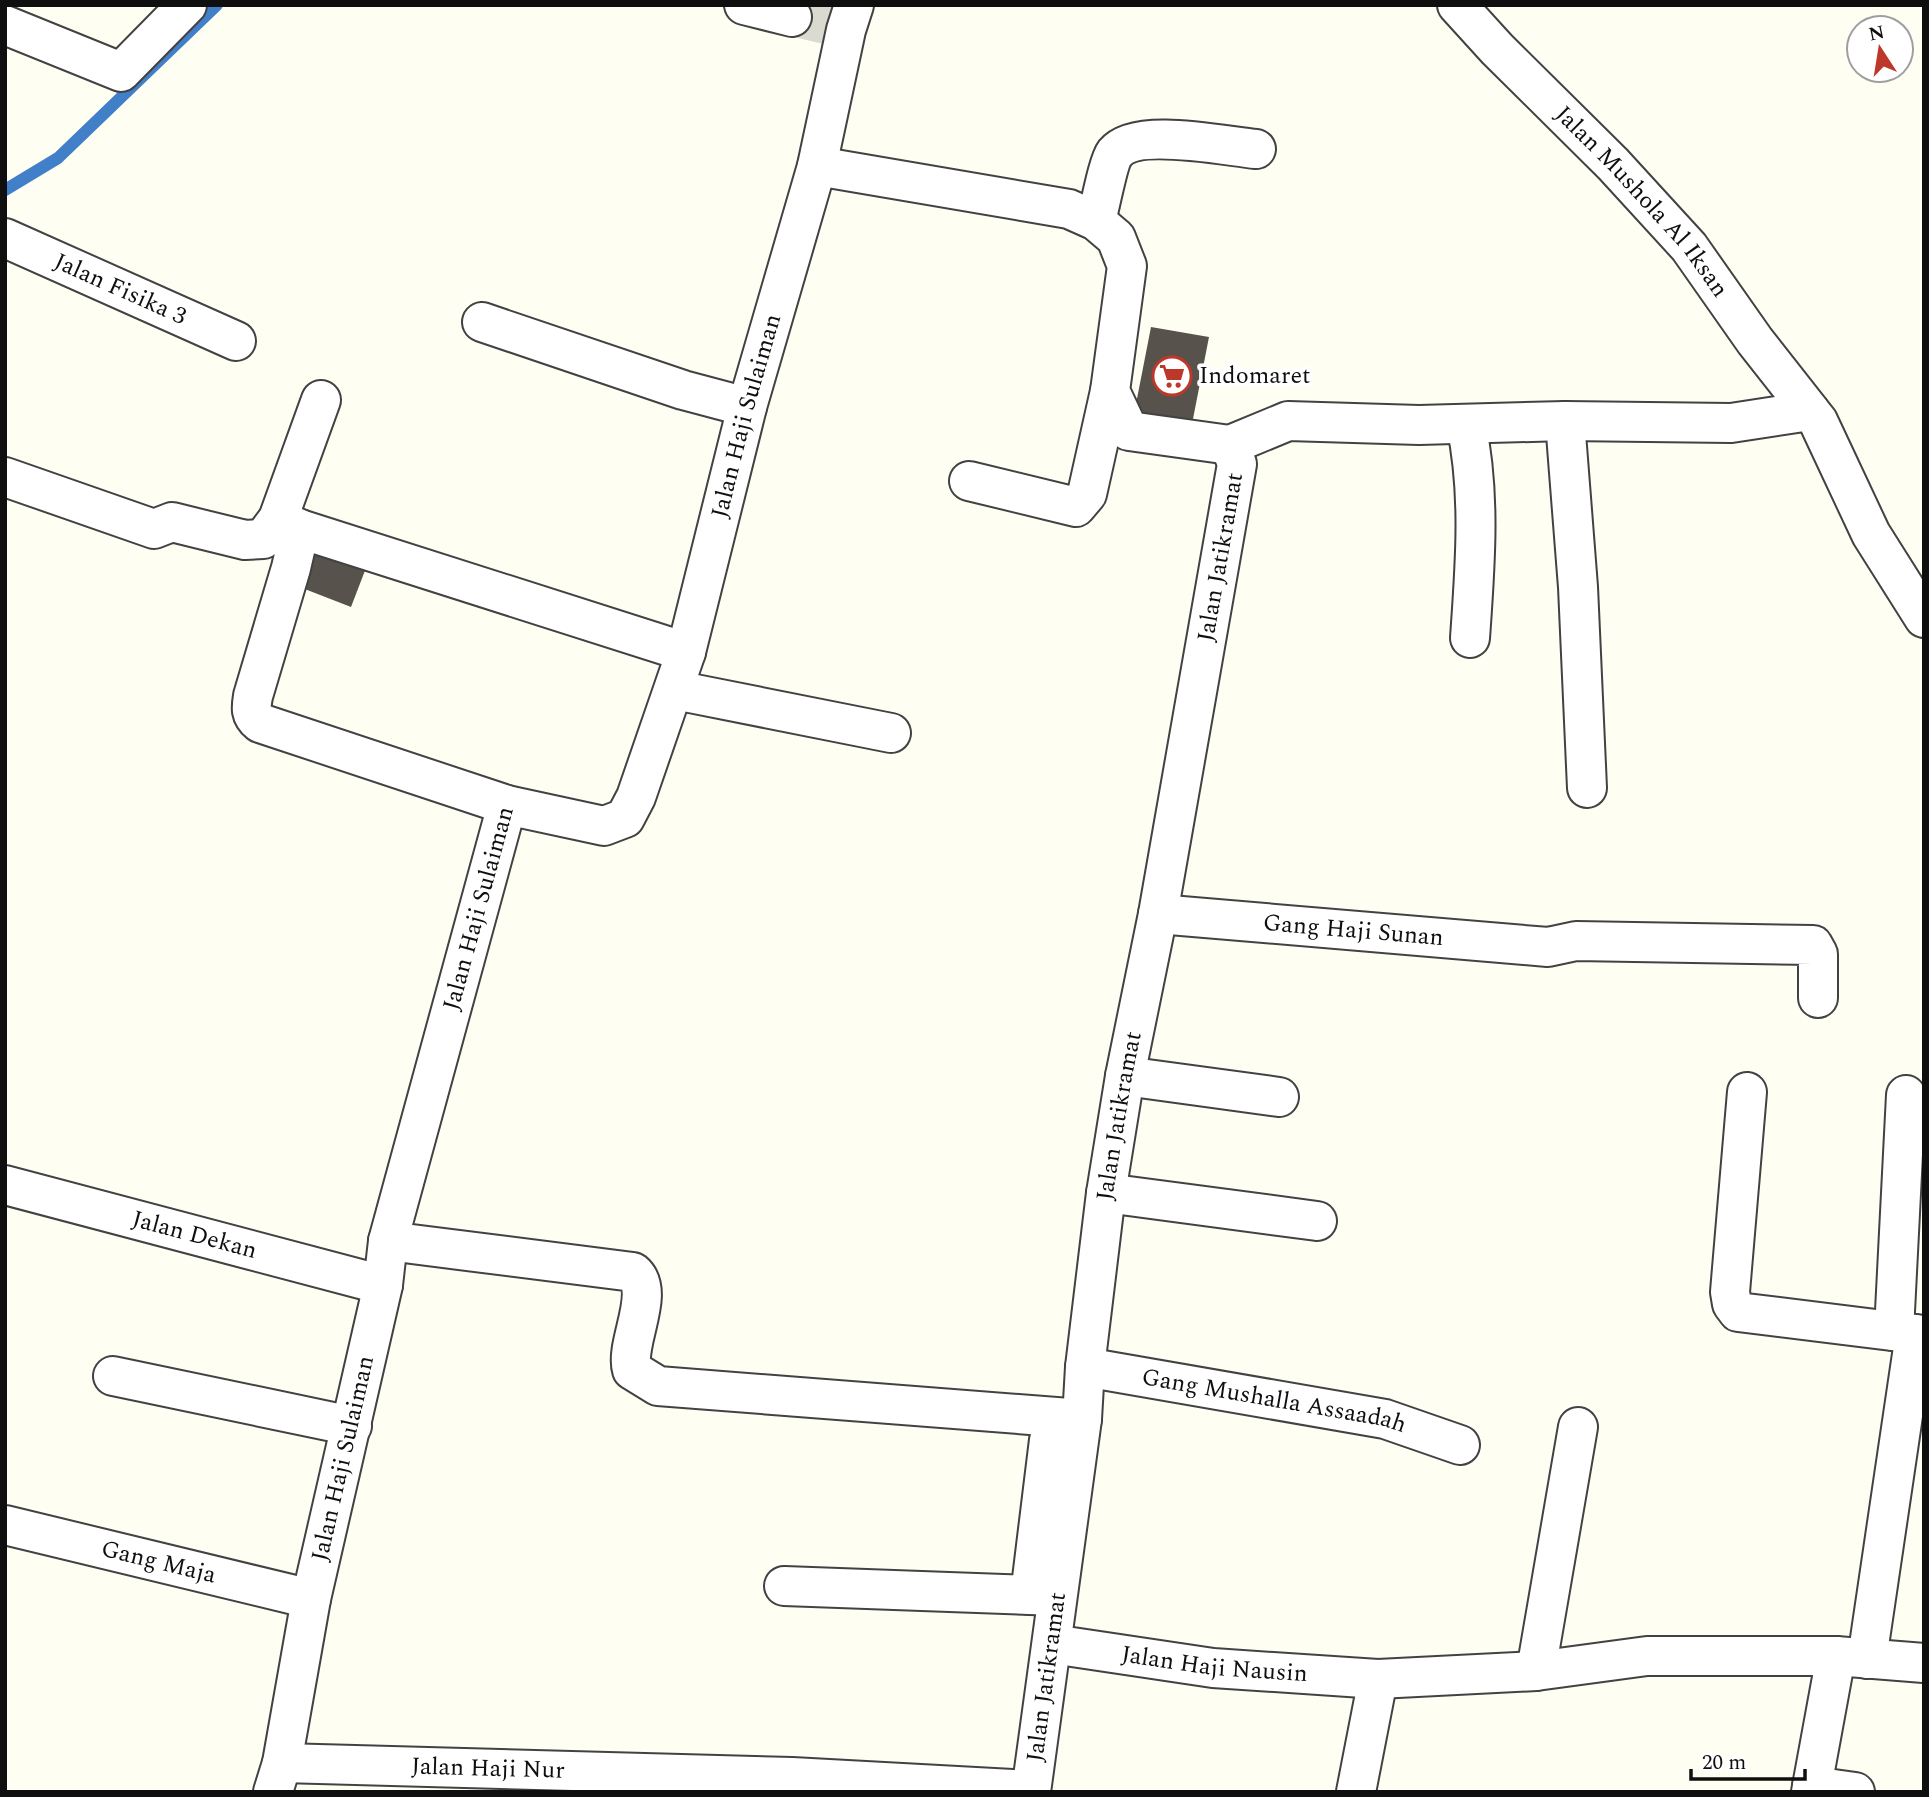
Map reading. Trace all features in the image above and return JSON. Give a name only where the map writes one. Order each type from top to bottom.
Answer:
[{"type":"street","points":[[5,25],[121,72],[187,5]]},
{"type":"street","points":[[744,5],[792,16]]},
{"type":"street","name":"Jalan Haji Sulaiman","points":[[278,1777],[312,1599],[383,1285],[388,1241],[507,805],[604,826],[625,818],[636,797],[686,652],[747,407],[817,166],[846,30],[855,5]]},
{"type":"street","name":"Jalan Mushola Al Iksan","points":[[1457,5],[1497,50],[1613,164],[1689,247],[1755,341],[1818,421],[1871,534],[1924,618]]},
{"type":"street","points":[[1096,220],[1113,154],[1126,144],[1152,138],[1256,149]]},
{"type":"street","points":[[817,166],[1069,209],[1096,220],[1116,238],[1127,267],[1110,391],[1087,494],[1076,507],[969,481]]},
{"type":"street","name":"Jalan Fisika 3","points":[[5,238],[236,341]]},
{"type":"street","points":[[482,322],[683,390],[747,407]]},
{"type":"street","points":[[1110,391],[1129,431],[1230,445],[1288,421],[1419,425],[1565,421],[1731,423],[1810,411]]},
{"type":"street","points":[[321,400],[289,524],[253,696],[253,718],[260,723],[507,805]]},
{"type":"street","points":[[1565,421],[1578,587],[1587,788]]},
{"type":"street","points":[[1466,424],[1473,457],[1475,506],[1470,638]]},
{"type":"street","name":"Jalan Jatikramat","points":[[1031,1791],[1052,1644],[1044,1596],[1070,1433],[1085,1367],[1125,1076],[1158,914],[1237,464],[1230,445]]},
{"type":"street","points":[[5,477],[154,529],[172,522],[245,540],[263,539],[289,524],[686,652]]},
{"type":"street","points":[[675,690],[891,733]]},
{"type":"street","name":"Gang Haji Sunan","points":[[1158,914],[1548,947],[1576,941],[1813,944],[1818,954],[1818,998]]},
{"type":"street","points":[[1125,1076],[1279,1097]]},
{"type":"street","points":[[1747,1092],[1730,1292],[1732,1304],[1738,1312],[1911,1333]]},
{"type":"street","points":[[1855,1792],[1811,1789],[1851,1657],[1911,1333],[1906,1095]]},
{"type":"street","name":"Jalan Dekan","points":[[5,1185],[383,1285]]},
{"type":"street","points":[[1107,1193],[1317,1221]]},
{"type":"street","points":[[388,1241],[633,1272],[641,1285],[638,1326],[629,1362],[632,1370],[658,1386],[1070,1433]]},
{"type":"street","name":"Gang Mushalla Assaadah","points":[[1085,1367],[1385,1419],[1460,1445]]},
{"type":"street","points":[[113,1376],[352,1426]]},
{"type":"street","points":[[1536,1671],[1578,1427]]},
{"type":"street","points":[[897,1431],[1070,1433]]},
{"type":"street","name":"Gang Maja","points":[[5,1525],[312,1599]]},
{"type":"street","points":[[784,1586],[1044,1596]]},
{"type":"street","name":"Jalan Haji Nausin","points":[[1052,1644],[1213,1668],[1378,1679],[1536,1671],[1647,1656],[1851,1657],[1924,1663]]},
{"type":"street","points":[[1356,1792],[1378,1679]]},
{"type":"street","name":"Jalan Haji Nur","points":[[278,1777],[480,1780],[792,1777],[1031,1791]]},
{"type":"building","name":"Indomaret","points":[[1151,327],[1209,337],[1192,424],[1134,414]]},
{"type":"building","points":[[311,547],[366,568],[351,607],[297,586]]},
{"type":"waterway","points":[[5,190],[58,158],[217,5]]},
{"type":"tunnel","points":[[792,17],[846,30]]},
{"type":"place","name":"Indomaret","points":[[1172,376]]}]
